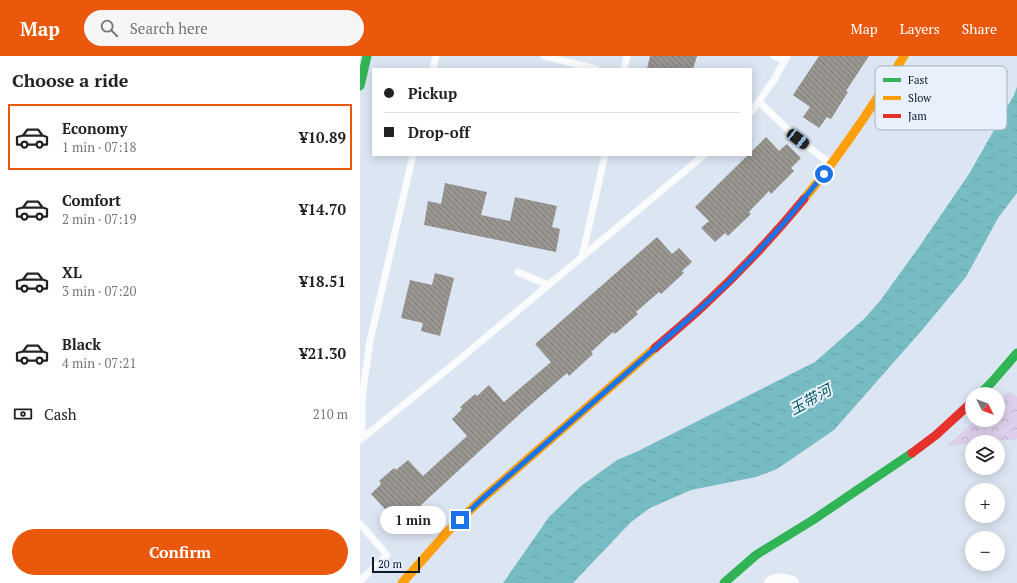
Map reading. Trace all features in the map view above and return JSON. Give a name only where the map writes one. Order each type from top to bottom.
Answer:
[{"type":"main road","points":[[360,86],[367,56]]},
{"type":"main road","points":[[898,66],[904,56]]},
{"type":"main road","points":[[403,582],[449,530],[482,499],[729,282],[784,223],[831,164],[875,103]]},
{"type":"main road","points":[[987,387],[1017,353]]},
{"type":"main road","points":[[724,583],[756,556],[907,457],[936,435],[965,408]]},
{"type":"street","points":[[771,583],[774,581],[785,580],[792,583]]},
{"type":"lane","points":[[433,68],[436,56]]},
{"type":"lane","points":[[544,56],[592,68]]},
{"type":"lane","points":[[624,68],[627,56]]},
{"type":"lane","points":[[752,111],[774,80],[786,58],[774,56]]},
{"type":"lane","points":[[759,102],[798,139],[831,164]]},
{"type":"lane","points":[[361,439],[362,398],[370,341],[413,156]]},
{"type":"lane","points":[[582,257],[605,156]]},
{"type":"lane","points":[[361,439],[448,369],[703,156]]},
{"type":"lane","points":[[518,272],[548,285]]},
{"type":"lane","points":[[360,524],[387,555],[360,581]]},
{"type":"green space","points":[[1009,391],[1017,397],[1017,439],[1005,440],[1005,435],[965,435],[965,444],[946,446],[968,427],[1005,427],[1005,395]]},
{"type":"water","name":"玉带河","points":[[1017,87],[1017,193],[998,218],[966,277],[923,329],[834,430],[777,469],[756,477],[691,490],[650,508],[631,522],[573,583],[503,583],[549,517],[581,486],[617,460],[638,451],[815,362],[865,318],[880,301],[919,247],[969,174],[994,130],[1007,130],[1007,107]]},
{"type":"building","points":[[650,56],[697,56],[693,68],[647,68]]},
{"type":"building","points":[[819,56],[869,56],[846,91],[848,92],[831,119],[827,117],[819,128],[803,117],[810,107],[793,95]]},
{"type":"building","points":[[766,137],[779,151],[787,144],[801,158],[791,168],[794,171],[771,194],[769,191],[749,212],[751,214],[728,236],[725,233],[715,242],[701,228],[709,221],[695,207],[747,156],[752,156],[752,151]]},
{"type":"building","points":[[445,183],[487,192],[481,215],[510,221],[515,197],[557,206],[552,227],[560,229],[556,252],[424,225],[428,201],[441,204]]},
{"type":"building","points":[[657,237],[672,254],[679,248],[692,262],[682,271],[684,273],[661,294],[659,292],[636,312],[638,314],[615,334],[613,332],[591,352],[593,354],[569,376],[567,373],[522,412],[394,530],[381,515],[386,510],[371,494],[381,484],[379,481],[394,468],[396,470],[408,460],[423,476],[467,436],[452,419],[462,409],[460,407],[475,394],[477,396],[489,385],[504,402],[551,362],[535,344]]},
{"type":"building","points":[[435,273],[454,278],[440,336],[421,331],[423,323],[401,318],[410,280],[432,285]]},
{"type":"traffic: fast","points":[[360,86],[367,56]]},
{"type":"traffic: fast","points":[[987,387],[1017,353]]},
{"type":"traffic: fast","points":[[724,583],[756,555],[813,520],[912,453]]},
{"type":"traffic: slow","points":[[898,66],[904,56]]},
{"type":"traffic: slow","points":[[804,199],[831,165],[875,100]]},
{"type":"traffic: slow","points":[[402,583],[449,530],[482,499],[655,348]]},
{"type":"traffic: jam","points":[[655,348],[728,282],[780,228],[804,199]]},
{"type":"traffic: jam","points":[[912,453],[936,435],[965,408]]},
{"type":"route","points":[[460,520],[729,282],[784,223],[824,174]]}]
